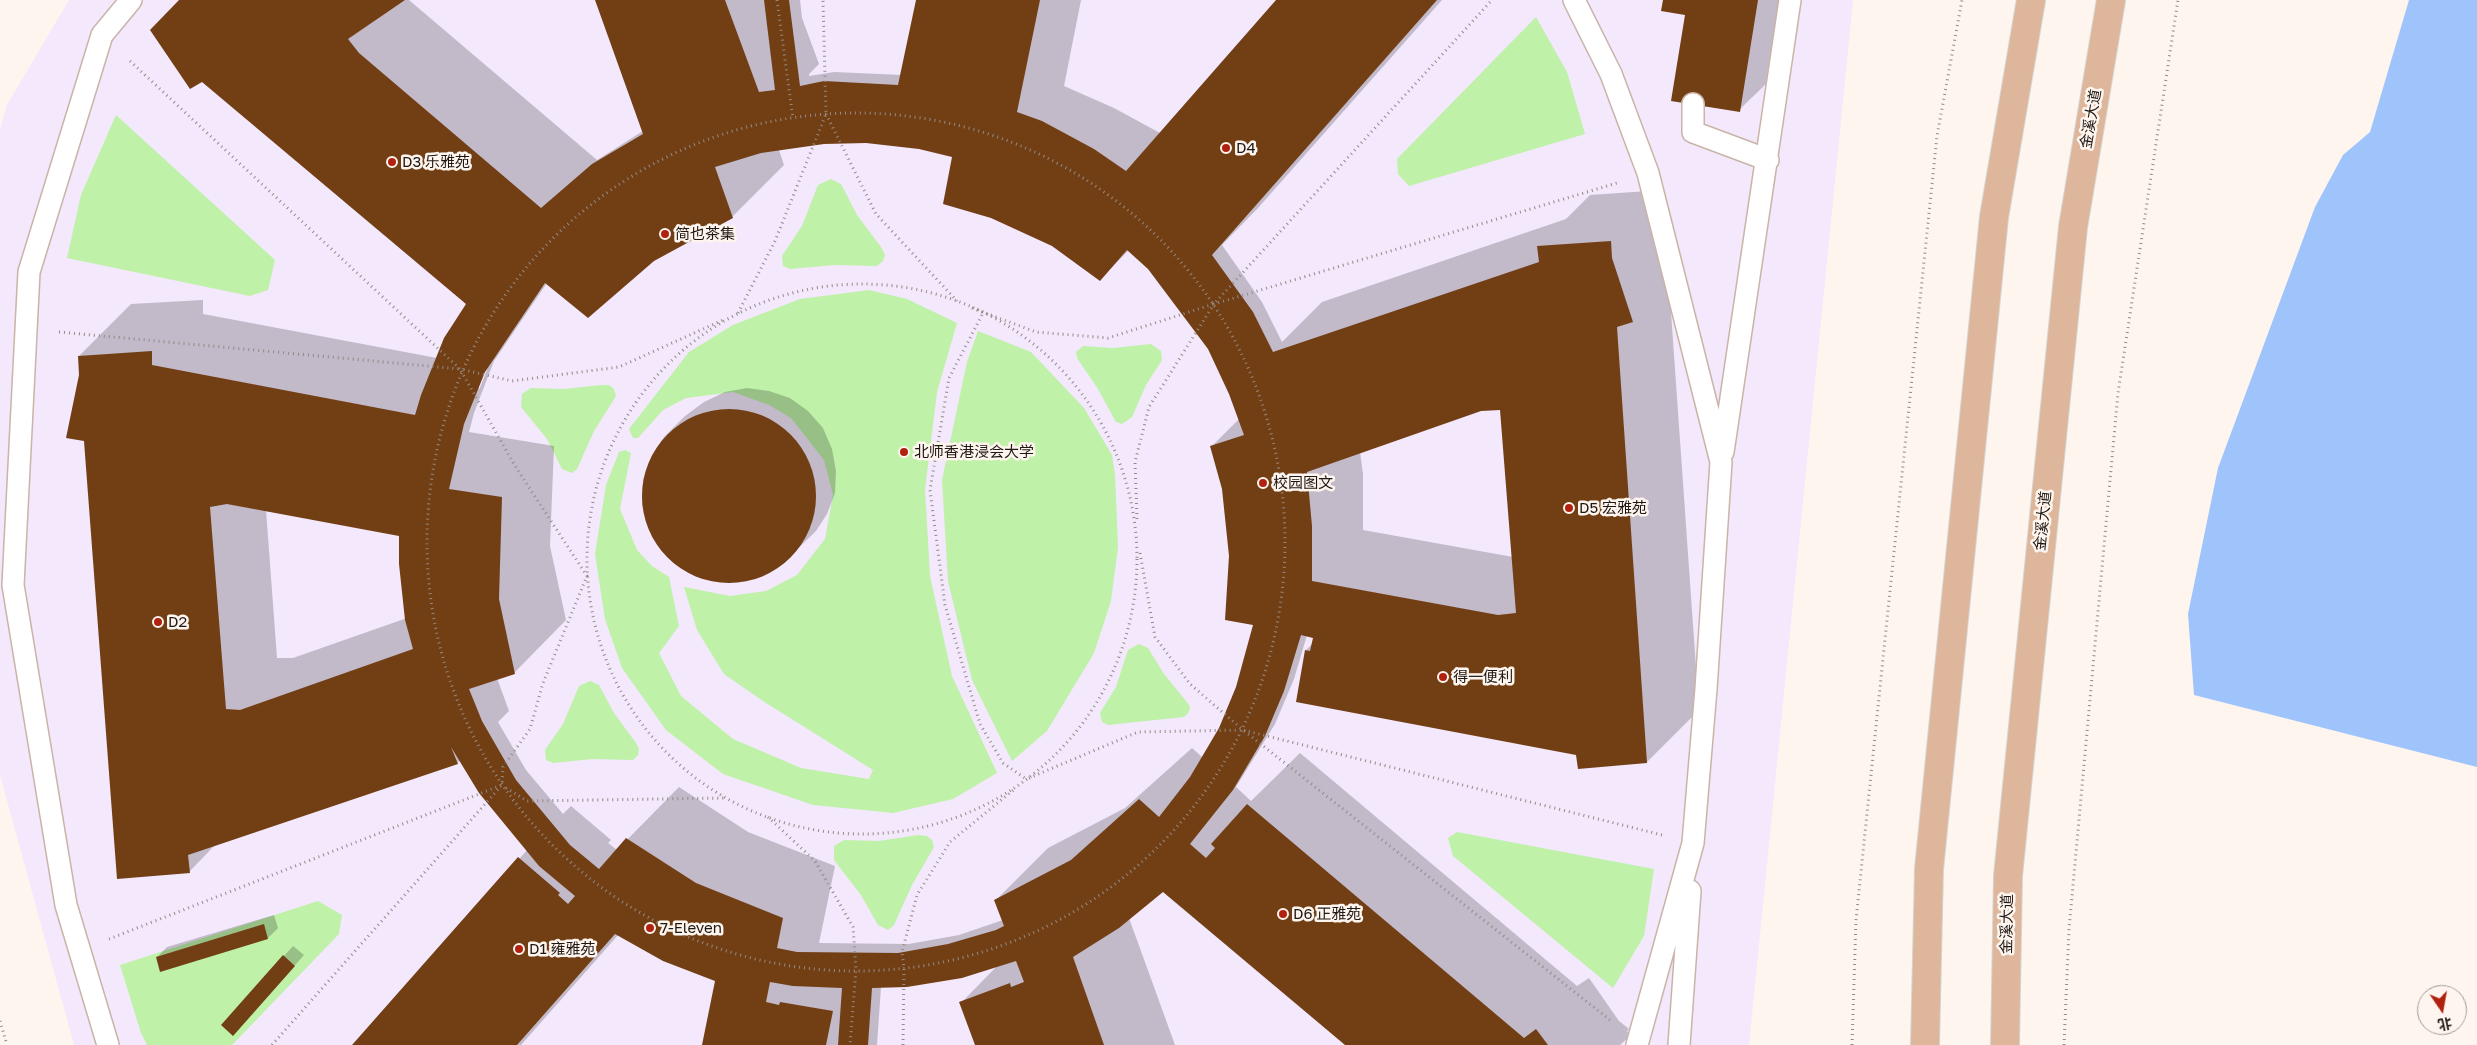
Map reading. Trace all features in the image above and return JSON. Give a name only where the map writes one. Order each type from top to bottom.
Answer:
[{"type":"main road","points":[[1926,1045],[1929,870],[1991,246],[1994,217],[2031,0]]},
{"type":"main road","name":"金溪大道","points":[[2005,1045],[2008,876],[2073,227],[2111,0]]},
{"type":"lane","points":[[108,1045],[66,905],[13,584],[29,272],[102,35],[131,0]]},
{"type":"lane","points":[[1574,0],[1611,74],[1648,173],[1721,462]]},
{"type":"lane","points":[[1679,1045],[1721,462],[1768,160],[1790,0]]},
{"type":"lane","points":[[1693,104],[1693,132],[1768,160]]},
{"type":"lane","points":[[1638,1044],[1693,843]]},
{"type":"path","points":[[777,0],[793,120]]},
{"type":"path","points":[[823,0],[826,114],[775,241],[738,313],[692,341],[663,369],[633,404],[611,444],[596,486],[587,532],[587,576],[593,622],[608,665],[628,705],[655,741],[688,772],[726,798],[767,816],[811,829],[856,833],[902,830],[946,820],[988,803],[1026,779],[1138,732],[1243,730],[1693,843]]},
{"type":"path","points":[[903,1045],[904,968],[902,952],[917,895],[950,842],[1060,750],[1089,716],[1111,676],[1128,635],[1137,591],[1139,546],[1135,462],[1149,407],[1214,304],[1492,0]]},
{"type":"path","points":[[1852,1045],[1856,920],[1935,156],[1962,0]]},
{"type":"path","points":[[2064,1045],[2069,929],[2118,393],[2178,0]]},
{"type":"path","points":[[102,35],[460,369],[515,466],[587,576]]},
{"type":"path","points":[[826,114],[876,214],[958,303],[1043,350],[1075,382],[1101,418],[1121,458],[1133,502],[1155,637],[1190,684],[1243,730],[1638,1044]]},
{"type":"path","points":[[826,114],[871,114],[926,119],[980,132],[1033,151],[1082,177],[1127,209],[1168,246],[1214,304],[1231,331],[1254,378],[1271,428],[1282,480],[1286,532],[1284,585],[1276,637],[1260,688],[1243,730],[1212,782],[1180,823],[1143,861],[1101,894],[1056,921],[1007,942],[956,958],[904,968],[798,967],[745,956],[694,939],[645,916],[600,887],[559,853],[502,785],[466,723],[446,673],[432,621],[426,568],[426,515],[433,461],[460,369],[527,267],[566,227],[609,192],[656,163],[707,141],[761,125],[826,114]]},
{"type":"path","points":[[26,329],[460,369],[512,380],[619,367],[782,295],[827,286],[874,284],[920,289],[1036,332],[1108,338],[1214,304],[1648,173]]},
{"type":"path","points":[[982,315],[949,378],[930,490],[945,605],[980,724],[1003,763],[1026,779]]},
{"type":"path","points":[[272,1045],[502,785],[503,768],[530,729],[543,684],[587,576]]},
{"type":"path","points":[[80,950],[502,785]]},
{"type":"path","points":[[502,785],[527,801],[726,798]]},
{"type":"path","points":[[767,816],[816,862],[854,927],[856,969],[850,1045]]},
{"type":"path","points":[[0,1021],[7,1045]]},
{"type":"shaded area","name":"北师香港浸会大学","points":[[69,0],[1853,0],[1749,1045],[74,1045],[0,775],[0,129],[7,105]]},
{"type":"green space","points":[[1536,17],[1567,72],[1585,134],[1409,186],[1398,174],[1397,159]]},
{"type":"green space","points":[[116,115],[275,260],[268,290],[250,296],[67,258],[81,195]]},
{"type":"green space","points":[[831,179],[841,184],[857,215],[881,247],[885,255],[883,261],[877,266],[834,265],[790,269],[783,266],[782,256],[802,226],[818,185]]},
{"type":"green space","points":[[869,290],[907,299],[957,323],[937,392],[925,490],[930,576],[952,676],[997,773],[953,799],[893,813],[813,805],[723,774],[666,730],[622,668],[605,619],[595,554],[606,485],[619,452],[625,450],[631,453],[620,509],[637,550],[652,566],[669,577],[679,626],[659,653],[681,696],[733,739],[801,768],[869,779],[873,770],[763,701],[724,674],[697,630],[684,587],[730,596],[766,591],[797,575],[825,539],[833,495],[824,460],[791,418],[769,405],[733,392],[686,398],[663,410],[638,438],[633,438],[629,429],[689,352],[733,325],[800,299]]},
{"type":"green space","points":[[978,331],[1031,352],[1084,408],[1112,455],[1115,475],[1118,547],[1111,601],[1094,653],[1047,731],[1012,761],[972,680],[948,581],[942,480],[967,362]]},
{"type":"green space","points":[[1151,344],[1161,351],[1162,360],[1146,385],[1132,417],[1122,424],[1116,422],[1098,389],[1077,358],[1076,352],[1083,346],[1113,348]]},
{"type":"green space","points":[[609,385],[614,389],[616,396],[594,431],[577,469],[572,473],[562,469],[547,439],[521,407],[522,394],[531,388],[564,389]]},
{"type":"green space","points":[[1139,644],[1148,648],[1164,674],[1190,707],[1189,712],[1184,717],[1108,725],[1102,722],[1100,713],[1116,687],[1128,650]]},
{"type":"green space","points":[[590,681],[599,685],[614,713],[636,743],[639,749],[638,755],[633,760],[593,759],[553,763],[546,760],[545,750],[563,724],[579,686]]},
{"type":"green space","points":[[1457,832],[1654,869],[1644,936],[1613,988],[1453,856],[1448,838]]},
{"type":"green space","points":[[918,835],[927,836],[932,840],[934,847],[912,885],[894,925],[888,930],[878,925],[861,895],[834,860],[834,846],[844,840],[879,841]]},
{"type":"green space","points":[[318,901],[342,915],[339,934],[232,1045],[147,1045],[141,1033],[120,965]]},
{"type":"water","points":[[2409,0],[2477,0],[2477,767],[2194,695],[2188,614],[2218,468],[2315,207],[2343,155],[2370,132]]},
{"type":"building","points":[[179,0],[405,0],[348,39],[359,53],[541,208],[592,164],[643,134],[595,0],[725,0],[759,92],[775,90],[764,0],[789,0],[800,86],[824,81],[898,85],[916,0],[1040,0],[1017,112],[1042,121],[1094,149],[1126,171],[1276,0],[1437,0],[1212,255],[1253,312],[1273,352],[1539,262],[1537,246],[1611,241],[1612,258],[1633,322],[1617,327],[1647,763],[1578,769],[1576,755],[1296,702],[1305,650],[1310,651],[1313,638],[1301,635],[1284,691],[1265,736],[1233,790],[1190,844],[1206,858],[1215,848],[1211,844],[1247,804],[1524,1038],[1536,1029],[1548,1045],[1345,1045],[1163,892],[1119,928],[1073,957],[1104,1045],[975,1045],[959,1002],[1010,983],[1011,987],[1024,982],[1016,961],[962,978],[907,987],[872,988],[868,1045],[838,1045],[842,988],[793,986],[770,982],[766,1002],[779,1005],[780,1002],[833,1011],[826,1045],[702,1045],[715,981],[663,961],[615,934],[517,1045],[352,1045],[518,857],[560,893],[558,895],[568,904],[575,896],[539,866],[479,793],[451,747],[458,764],[188,855],[190,873],[117,879],[84,441],[66,438],[79,375],[78,356],[152,351],[152,365],[415,415],[444,338],[466,304],[202,82],[190,89],[150,30]],"holes":[[[866,143],[919,149],[952,157],[943,204],[991,218],[1052,246],[1100,281],[1127,250],[1148,269],[1208,349],[1229,394],[1244,435],[1210,446],[1222,489],[1229,556],[1225,620],[1253,625],[1236,687],[1219,728],[1190,777],[1159,817],[1139,799],[1071,860],[994,900],[1004,926],[948,944],[898,953],[797,952],[777,948],[783,918],[696,883],[626,838],[599,869],[570,845],[516,780],[482,721],[469,689],[515,674],[499,599],[502,497],[449,489],[464,424],[485,372],[545,283],[588,318],[654,261],[733,218],[715,167],[761,153],[824,144]],[[1500,410],[1516,613],[1498,615],[1312,581],[1312,526],[1307,472],[1481,411]],[[227,504],[399,536],[399,564],[405,620],[413,649],[240,710],[226,709],[210,507]]]},
{"type":"building","points":[[1663,0],[1758,0],[1740,112],[1671,101],[1685,15],[1661,11]]},
{"type":"building","points":[[738,409],[762,415],[778,423],[791,434],[802,447],[810,463],[815,479],[815,513],[810,529],[802,545],[791,558],[778,569],[754,580],[738,583],[720,583],[704,580],[680,569],[656,545],[643,513],[642,487],[645,471],[656,447],[680,423],[712,410]]},
{"type":"building","points":[[264,924],[268,939],[160,972],[156,957]]},
{"type":"building","points":[[283,955],[295,966],[233,1036],[221,1025]]},
{"type":"place","name":"D4","points":[[1226,148]]},
{"type":"place","name":"D3 乐雅苑","points":[[392,162]]},
{"type":"place","name":"简也茶集","points":[[665,234]]},
{"type":"place","name":"北师香港浸会大学","points":[[904,452]]},
{"type":"place","name":"校园图文","points":[[1263,483]]},
{"type":"place","name":"D5 宏雅苑","points":[[1569,508]]},
{"type":"place","name":"D2","points":[[158,622]]},
{"type":"place","name":"得一便利","points":[[1443,677]]},
{"type":"place","name":"D6 正雅苑","points":[[1283,914]]},
{"type":"place","name":"7-Eleven","points":[[650,928]]},
{"type":"place","name":"D1 雍雅苑","points":[[519,949]]}]
